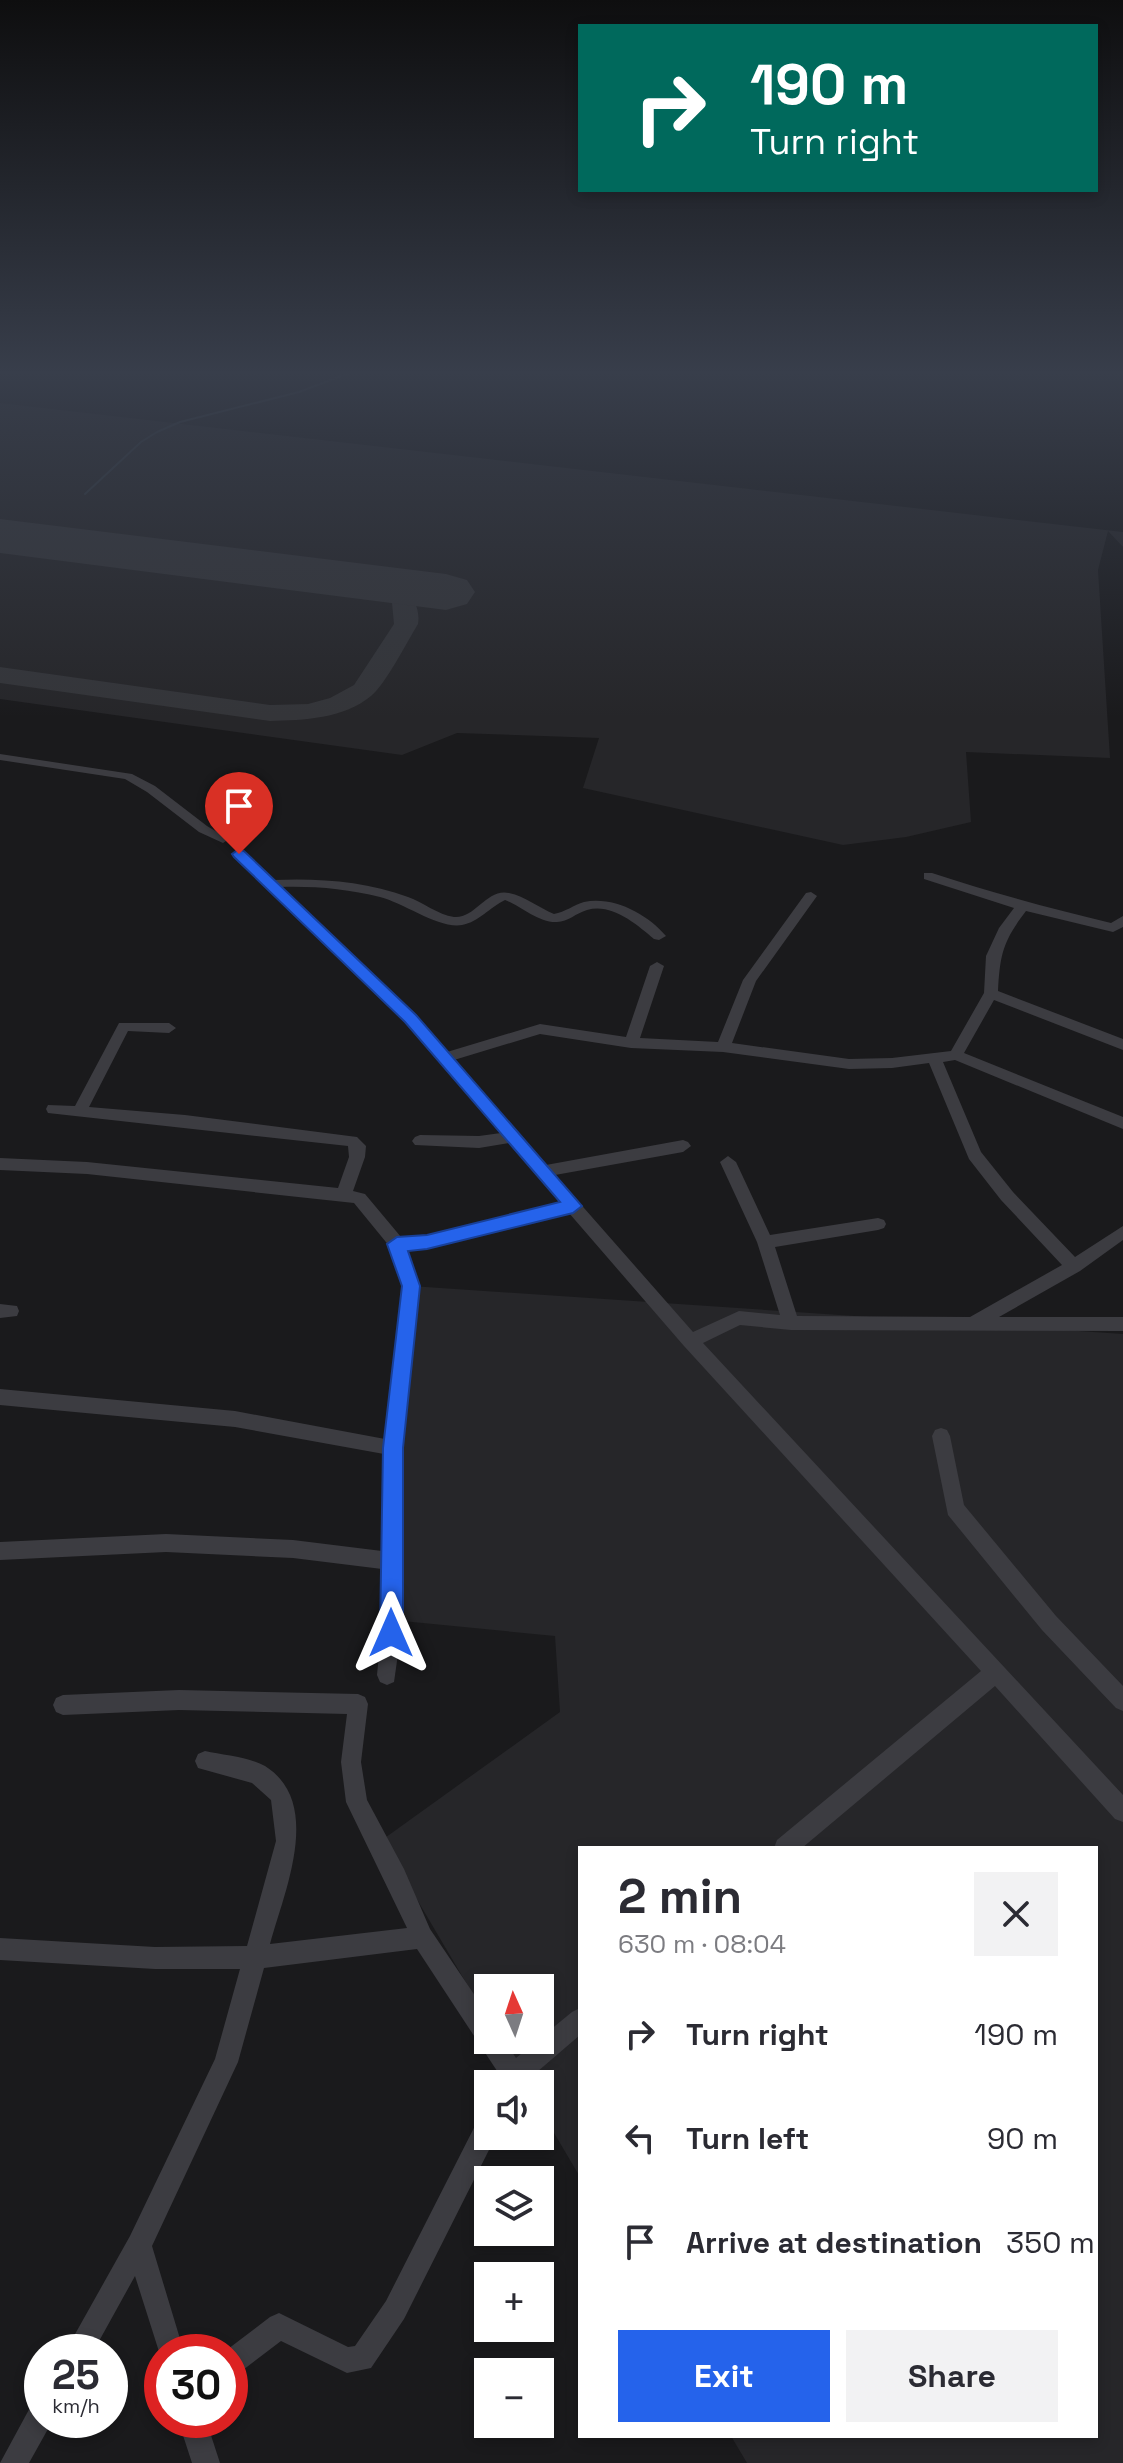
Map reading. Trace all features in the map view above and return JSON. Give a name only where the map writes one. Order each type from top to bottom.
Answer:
[{"type":"street","points":[[0,757],[128,776],[151,789],[203,829],[223,839]]},
{"type":"street","points":[[239,854],[410,1019],[690,1341],[1123,1811]]},
{"type":"street","points":[[928,876],[999,900],[1113,928],[1123,920]]},
{"type":"street","points":[[270,884],[324,884],[398,897],[456,922],[467,919],[502,896],[512,897],[521,905],[553,918],[585,906],[601,906],[626,911],[659,936]]},
{"type":"street","points":[[723,1047],[750,980],[811,896]]},
{"type":"street","points":[[956,1055],[991,993],[993,956],[1006,928],[1024,904]]},
{"type":"street","points":[[631,1043],[657,966]]},
{"type":"street","points":[[991,993],[1123,1045]]},
{"type":"street","points":[[79,1112],[124,1026],[169,1028]]},
{"type":"street","points":[[444,1058],[540,1029],[631,1043],[723,1047],[849,1064],[956,1055],[1123,1123]]},
{"type":"street","points":[[934,1058],[974,1155],[1007,1196],[1074,1266]]},
{"type":"street","points":[[53,1109],[352,1141],[358,1146],[357,1157],[344,1195]]},
{"type":"street","points":[[420,1141],[479,1142],[513,1137]]},
{"type":"street","points":[[542,1172],[683,1146]]},
{"type":"street","points":[[728,1162],[765,1242],[791,1323]]},
{"type":"street","points":[[0,1164],[87,1168],[359,1198],[397,1244],[411,1286],[393,1448],[391,1633],[387,1675]]},
{"type":"street","points":[[397,1244],[427,1242],[573,1206]]},
{"type":"street","points":[[765,1242],[878,1224]]},
{"type":"street","points":[[969,1325],[1074,1266],[1123,1232]]},
{"type":"street","points":[[690,1341],[739,1318],[791,1323],[1123,1324]]},
{"type":"street","points":[[0,1397],[235,1419],[393,1448]]},
{"type":"street","points":[[941,1436],[955,1509],[1049,1623],[1123,1701]]},
{"type":"street","points":[[0,1551],[166,1543],[293,1549],[392,1561]]},
{"type":"street","points":[[787,1846],[996,1672]]},
{"type":"street","points":[[63,1705],[179,1700],[358,1704],[351,1762],[357,1802],[396,1877],[422,1937],[474,2015]]},
{"type":"street","points":[[88,2334],[139,2245],[226,2062],[287,1841],[281,1795],[258,1774],[205,1761]]},
{"type":"street","points":[[0,1949],[155,1958],[257,1957],[422,1937]]},
{"type":"street","points":[[523,2070],[578,2022]]},
{"type":"street","points":[[248,2350],[279,2326],[347,2360],[362,2359],[395,2310],[476,2150]]},
{"type":"street","points":[[139,2245],[166,2334]]},
{"type":"street","points":[[14,2463],[28,2438]]},
{"type":"street","points":[[198,2438],[206,2463]]},
{"type":"shaded area","points":[[0,487],[731,487],[1123,532],[1123,547],[1108,531],[1098,570],[1110,758],[966,752],[971,822],[906,837],[843,845],[583,788],[599,738],[457,733],[402,755],[0,699]]},
{"type":"shaded area","points":[[411,1286],[1123,1334],[1123,2463],[747,2463],[732,2438],[1098,2438],[1098,1846],[578,1846],[578,2174],[554,2133],[554,2070],[517,2070],[508,2054],[554,2054],[554,1974],[474,1974],[474,1996],[382,1840],[560,1712],[555,1636],[392,1620]]},
{"type":"waterway","points":[[85,494],[93,487]]},
{"type":"taxiway","points":[[0,675],[270,713],[309,712],[339,704],[363,690],[406,624],[405,604],[391,590],[379,584]]},
{"type":"runway","points":[[0,536],[446,592]]},
{"type":"route","points":[[239,854],[410,1019],[573,1206],[427,1242],[397,1244],[411,1286],[393,1448],[391,1633]]}]
